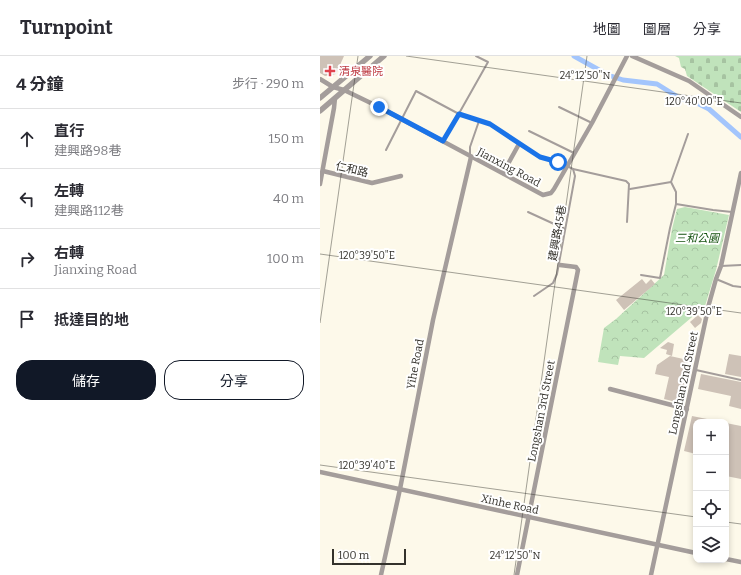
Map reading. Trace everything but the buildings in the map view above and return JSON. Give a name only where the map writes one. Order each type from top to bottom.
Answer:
[{"type":"street","points":[[320,98],[370,56]]},
{"type":"street","points":[[320,111],[384,56]]},
{"type":"street","name":"Jianxing Road","points":[[320,79],[333,87],[344,90],[401,119],[543,195],[551,193],[592,123],[627,56]]},
{"type":"street","points":[[632,56],[689,81],[741,117]]},
{"type":"street","points":[[320,184],[335,98]]},
{"type":"street","points":[[502,173],[519,144]]},
{"type":"street","name":"Yihe Road","points":[[381,575],[400,489],[433,320],[470,157]]},
{"type":"street","name":"仁和路","points":[[322,171],[372,183],[401,176]]},
{"type":"street","name":"Longshan 2nd Street","points":[[651,575],[709,304],[721,266],[741,173]]},
{"type":"street","name":"Longshan 3rd Street","points":[[517,575],[578,270],[576,267],[560,264]]},
{"type":"street","points":[[610,389],[687,409]]},
{"type":"street","name":"Xinhe Road","points":[[320,472],[693,552]]},
{"type":"street","points":[[729,560],[741,562]]},
{"type":"lane","points":[[443,141],[488,62],[476,56]]},
{"type":"lane","points":[[386,150],[416,91],[459,114],[490,124],[540,157],[573,169],[626,181],[629,184],[630,189],[627,222]]},
{"type":"lane","points":[[559,107],[592,123]]},
{"type":"lane","points":[[470,157],[470,147],[478,121]]},
{"type":"lane","points":[[529,131],[574,153]]},
{"type":"lane","points":[[641,275],[660,278],[676,204],[676,192],[671,182],[688,134]]},
{"type":"lane","name":"建興路45巷","points":[[534,296],[556,279],[566,229],[574,176],[573,169]]},
{"type":"lane","points":[[630,189],[671,182]]},
{"type":"lane","points":[[676,204],[733,212]]},
{"type":"lane","points":[[528,212],[566,229]]},
{"type":"lane","points":[[721,266],[741,265]]},
{"type":"lane","points":[[716,279],[733,286],[741,287]]},
{"type":"lane","points":[[695,370],[741,380]]},
{"type":"green space","points":[[675,56],[741,56],[741,112],[687,76],[685,69],[681,67],[679,58]]},
{"type":"green space","name":"三和公園","points":[[685,207],[729,215],[716,270],[705,306],[644,358],[620,356],[618,365],[598,362],[604,328],[664,275],[677,209]]},
{"type":"waterway","points":[[574,56],[608,75],[623,80],[657,84],[681,99],[695,102],[709,109],[741,137]]},
{"type":"place","name":"清泉醫院","points":[[330,71]]},
{"type":"route","points":[[379,107],[443,141],[459,114],[490,124],[540,157],[558,162]]}]
